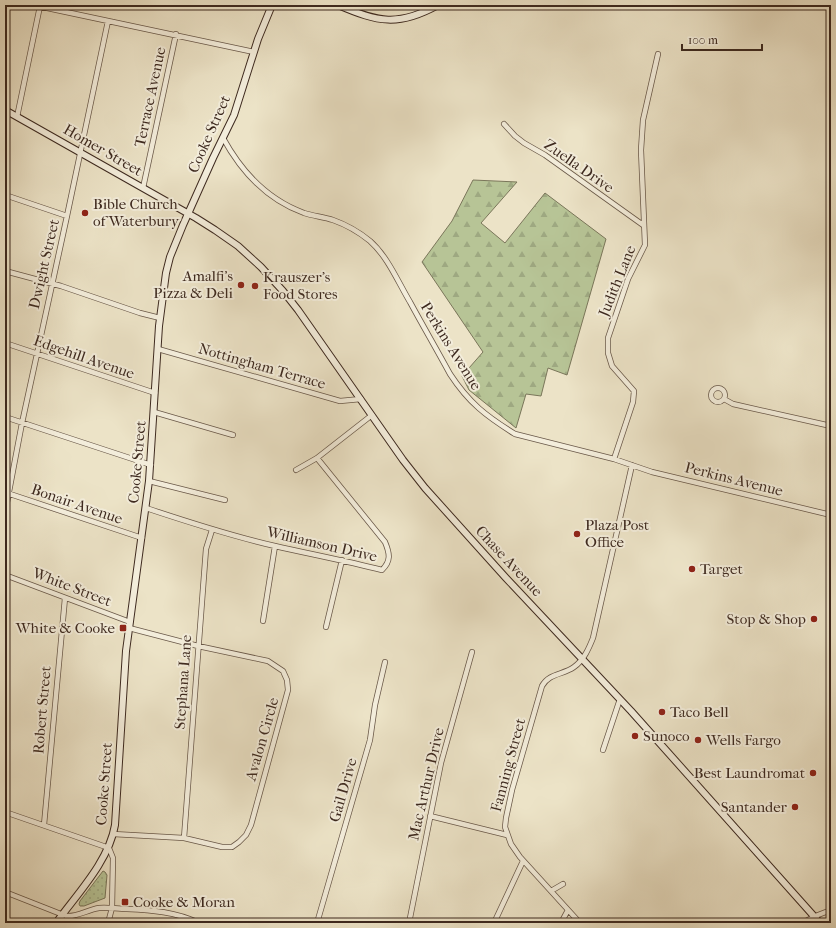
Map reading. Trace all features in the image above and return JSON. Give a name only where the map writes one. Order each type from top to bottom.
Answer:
[{"type":"main road","name":"Cooke Street","points":[[56,923],[109,848],[117,813],[129,625],[151,465],[160,318],[168,262],[212,158],[234,115],[254,52],[272,5]]},
{"type":"main road","points":[[338,5],[371,18],[383,20],[409,18],[438,5]]},
{"type":"main road","name":"Homer Street","points":[[5,110],[188,213]]},
{"type":"main road","name":"Chase Avenue","points":[[188,213],[238,246],[268,274],[298,310],[406,464],[425,488],[514,587],[620,699],[820,923]]},
{"type":"street","points":[[33,5],[176,34],[254,52]]},
{"type":"street","points":[[17,117],[40,6]]},
{"type":"street","name":"Dwight Street","points":[[5,513],[6,492],[67,216],[108,21]]},
{"type":"street","name":"Terrace Avenue","points":[[143,188],[176,34]]},
{"type":"street","name":"Judith Lane","points":[[614,459],[633,402],[634,391],[612,366],[608,353],[608,338],[628,279],[645,246],[641,150],[643,120],[658,54]]},
{"type":"street","name":"Zuella Drive","points":[[504,124],[524,143],[545,155],[643,225]]},
{"type":"street","name":"Perkins Avenue","points":[[223,138],[233,156],[246,171],[275,198],[286,206],[306,214],[333,220],[355,230],[372,243],[386,260],[454,380],[462,391],[479,409],[516,434],[614,459],[652,472],[831,515]]},
{"type":"street","points":[[5,195],[67,216]]},
{"type":"street","points":[[5,271],[160,318]]},
{"type":"street","name":"Edgehill Avenue","points":[[5,343],[155,393]]},
{"type":"street","name":"Nottingham Terrace","points":[[158,349],[340,401],[361,399]]},
{"type":"street","points":[[724,399],[732,404],[831,426]]},
{"type":"street","points":[[154,412],[233,435]]},
{"type":"street","points":[[296,470],[317,458],[372,415]]},
{"type":"street","points":[[5,417],[151,465]]},
{"type":"street","name":"Williamson Drive","points":[[146,508],[212,530],[382,570],[387,564],[389,552],[385,542],[317,458]]},
{"type":"street","points":[[582,659],[588,650],[596,630],[632,465]]},
{"type":"street","points":[[149,481],[225,500]]},
{"type":"street","name":"Bonair Avenue","points":[[6,492],[142,538]]},
{"type":"street","name":"Stephana Lane","points":[[184,838],[206,549],[212,530]]},
{"type":"street","points":[[263,621],[275,546]]},
{"type":"street","points":[[326,627],[342,560]]},
{"type":"street","name":"White Street","points":[[5,575],[129,625]]},
{"type":"street","name":"Robert Street","points":[[44,825],[65,598]]},
{"type":"street","name":"Avalon Circle","points":[[113,834],[184,838],[222,847],[232,847],[239,842],[246,835],[251,825],[288,690],[287,680],[283,671],[268,661],[198,646],[129,625]]},
{"type":"street","name":"Mac Arthur Drive","points":[[409,923],[442,763],[472,652]]},
{"type":"street","name":"Fanning Street","points":[[580,923],[523,861],[513,848],[507,835],[505,824],[507,811],[542,686],[550,677],[574,668],[582,659]]},
{"type":"street","name":"Gail Drive","points":[[318,923],[370,740],[375,705],[385,662]]},
{"type":"street","points":[[603,750],[620,699]]},
{"type":"street","points":[[5,812],[109,848],[113,858],[112,908],[108,923]]},
{"type":"street","points":[[430,816],[507,835]]},
{"type":"street","points":[[494,923],[523,861]]},
{"type":"street","points":[[551,891],[563,884]]},
{"type":"street","points":[[5,892],[62,915],[71,916],[97,909],[112,908],[153,911],[183,917],[199,923]]},
{"type":"street","points":[[561,923],[568,910]]},
{"type":"street","points":[[802,923],[814,916],[831,910]]},
{"type":"street","points":[[182,923],[183,917]]},
{"type":"green space","points":[[473,180],[517,182],[481,223],[505,243],[545,193],[606,239],[567,375],[548,368],[541,396],[526,394],[516,428],[469,390],[462,376],[483,352],[422,262],[452,221]]},
{"type":"green space","points":[[103,871],[107,875],[105,898],[84,906],[80,906],[80,901]]},
{"type":"place","name":"Bible Church of Waterbury","points":[[85,213]]},
{"type":"place","name":"Amalfi's Pizza & Deli","points":[[241,285]]},
{"type":"place","name":"Krauszer's Food Stores","points":[[255,286]]},
{"type":"place","name":"Plaza Post Office","points":[[577,534]]},
{"type":"place","name":"Target","points":[[692,569]]},
{"type":"place","name":"Stop & Shop","points":[[814,619]]},
{"type":"place","name":"White & Cooke","points":[[123,628]]},
{"type":"place","name":"Taco Bell","points":[[662,712]]},
{"type":"place","name":"Sunoco","points":[[635,736]]},
{"type":"place","name":"Wells Fargo","points":[[698,740]]},
{"type":"place","name":"Best Laundromat","points":[[813,773]]},
{"type":"place","name":"Santander","points":[[795,807]]},
{"type":"place","name":"Cooke & Moran","points":[[125,902]]}]
